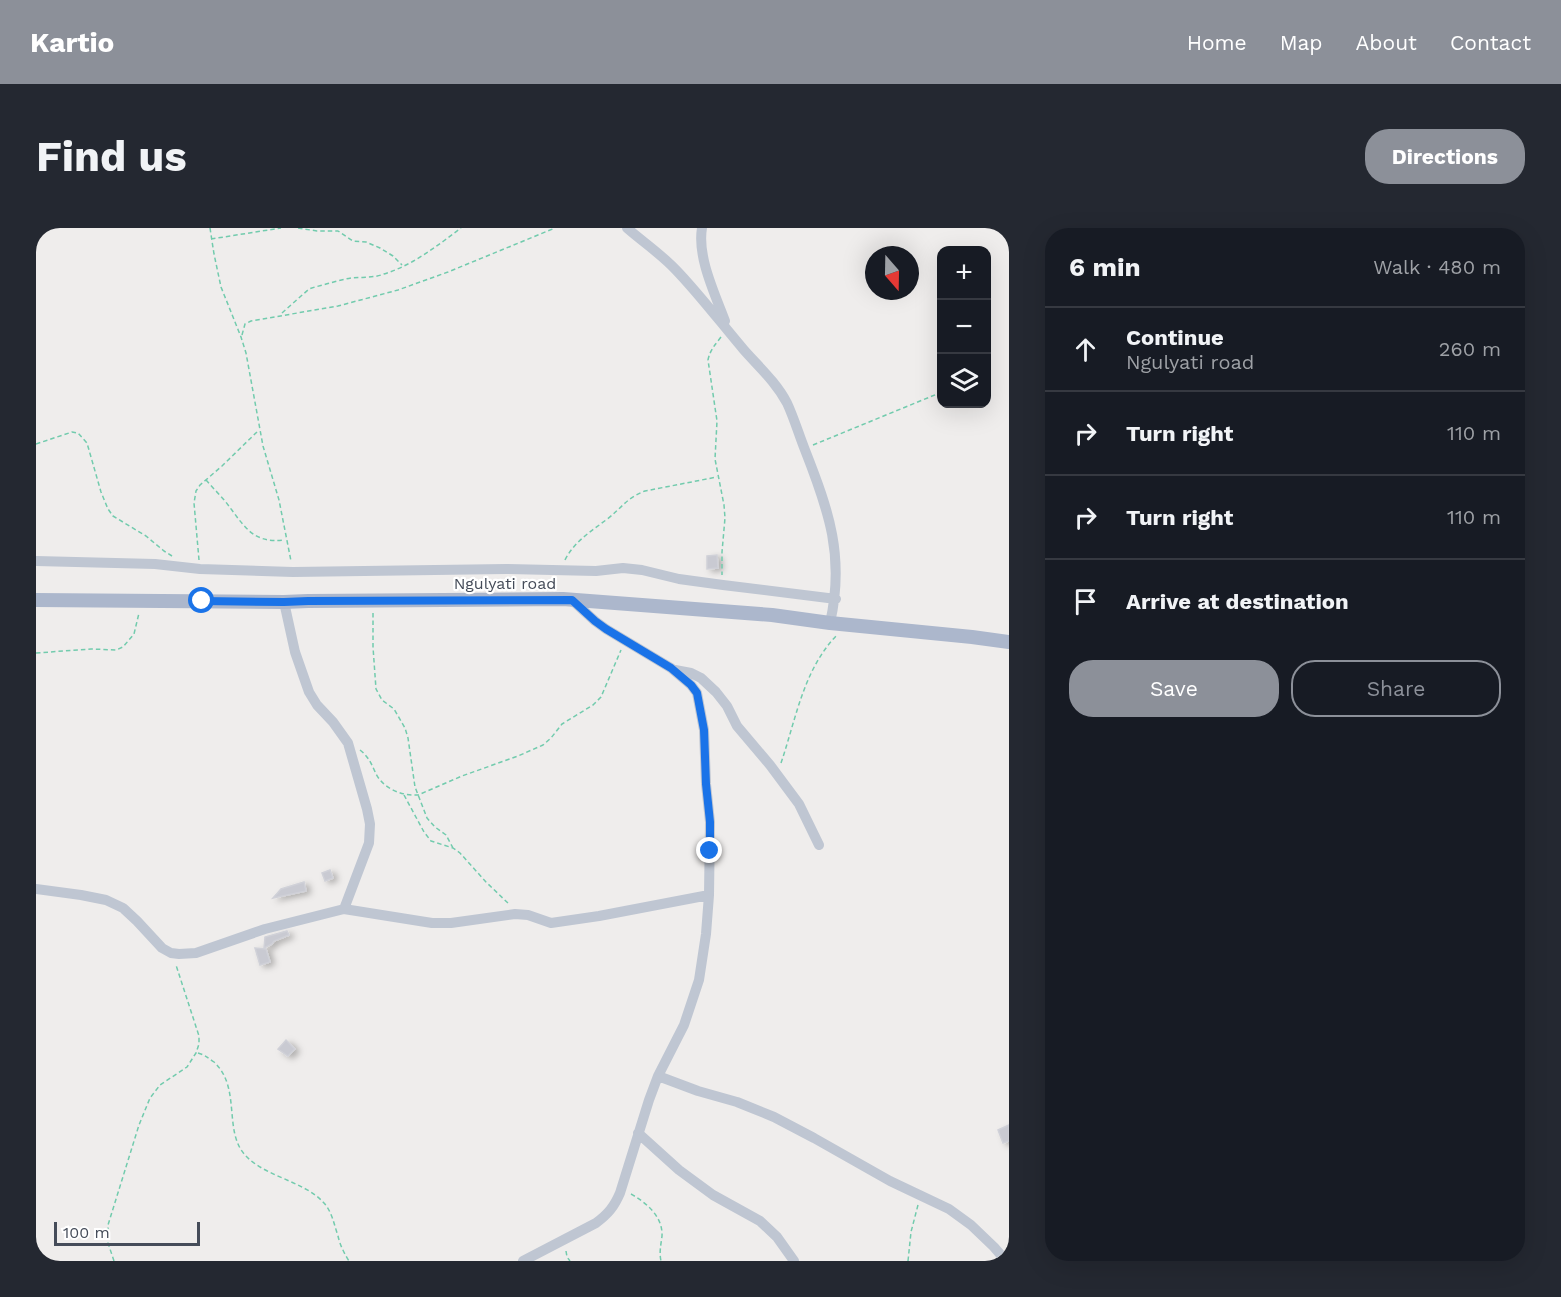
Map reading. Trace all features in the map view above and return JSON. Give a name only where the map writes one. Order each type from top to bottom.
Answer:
[{"type":"main road","name":"Ngulyati road","points":[[36,600],[284,602],[572,600],[772,615],[1009,642]]},
{"type":"street","points":[[627,228],[675,269],[744,351],[767,374],[787,403],[829,513],[836,559],[836,599],[830,623]]},
{"type":"street","points":[[702,228],[702,254],[728,330]]},
{"type":"street","points":[[36,561],[155,564],[200,569],[293,572],[506,569],[596,571],[623,568],[679,579],[836,599]]},
{"type":"street","points":[[523,1261],[607,1215],[614,1207],[658,1077],[684,1025],[699,980],[709,894],[710,822],[704,730],[697,693],[673,670],[595,621],[572,600]]},
{"type":"street","points":[[284,602],[295,652],[309,692],[316,705],[333,722],[348,743],[370,824],[369,843],[344,909]]},
{"type":"street","points":[[673,670],[691,673],[701,678],[716,692],[727,706],[737,726],[799,804],[819,845]]},
{"type":"street","points":[[36,889],[106,900],[123,908],[162,948],[171,953],[196,953],[265,929],[344,909],[432,923],[452,923],[518,914],[551,923],[709,894]]},
{"type":"street","points":[[658,1077],[737,1102],[774,1117],[890,1182],[949,1209],[971,1225],[1006,1261]]},
{"type":"street","points":[[638,1133],[679,1170],[713,1195],[759,1221],[777,1238],[794,1261]]},
{"type":"path","points":[[210,228],[221,287],[242,337],[246,353],[263,446],[279,500],[293,572]]},
{"type":"path","points":[[211,239],[281,228]]},
{"type":"path","points":[[298,228],[338,231],[353,241],[366,242],[380,248],[403,266]]},
{"type":"path","points":[[280,315],[303,294],[315,287],[384,274],[434,248],[461,228]]},
{"type":"path","points":[[242,337],[245,324],[248,322],[338,306],[398,290],[555,228]]},
{"type":"path","points":[[723,585],[722,552],[725,518],[715,459],[717,421],[708,360],[714,346],[728,330]]},
{"type":"path","points":[[804,448],[937,394]]},
{"type":"path","points":[[200,569],[194,503],[196,491],[260,429]]},
{"type":"path","points":[[36,444],[72,432],[82,435],[87,443],[101,492],[113,516],[146,536],[172,556]]},
{"type":"path","points":[[560,571],[567,555],[578,542],[635,494],[718,477]]},
{"type":"path","points":[[206,480],[250,532],[258,538],[286,540]]},
{"type":"path","points":[[374,600],[372,624],[376,689],[382,700],[394,709],[405,729],[415,786],[427,818],[446,835],[453,848]]},
{"type":"path","points":[[36,653],[116,650],[123,647],[134,634],[143,601]]},
{"type":"path","points":[[777,774],[810,674],[818,659],[847,625]]},
{"type":"path","points":[[348,743],[364,753],[385,785],[394,791],[418,795],[543,745],[562,724],[593,705],[601,697],[625,641]]},
{"type":"path","points":[[404,794],[431,841],[453,848],[460,853],[518,914]]},
{"type":"path","points":[[114,1261],[108,1243],[108,1225],[139,1125],[150,1098],[160,1085],[188,1067],[199,1044],[199,1036],[171,953]]},
{"type":"path","points":[[196,1053],[205,1055],[223,1072],[228,1088],[235,1136],[242,1151],[249,1159],[298,1185],[322,1201],[330,1211],[349,1261]]},
{"type":"path","points":[[621,1188],[650,1207],[660,1222],[661,1261]]},
{"type":"path","points":[[908,1261],[911,1232],[921,1196]]},
{"type":"building","points":[[717,555],[718,568],[707,569],[707,556]]},
{"type":"building","points":[[330,870],[333,878],[325,881],[322,873]]},
{"type":"building","points":[[304,882],[306,891],[273,898],[281,889]]},
{"type":"building","points":[[287,931],[289,935],[264,948],[265,937]]},
{"type":"building","points":[[255,948],[266,949],[270,962],[260,965]]},
{"type":"building","points":[[286,1040],[295,1049],[288,1056],[278,1049]]},
{"type":"building","points":[[1009,1125],[1009,1141],[1003,1143],[998,1130]]},
{"type":"route","points":[[202,601],[572,600],[606,629],[671,668],[697,693],[704,730],[710,851]]}]
